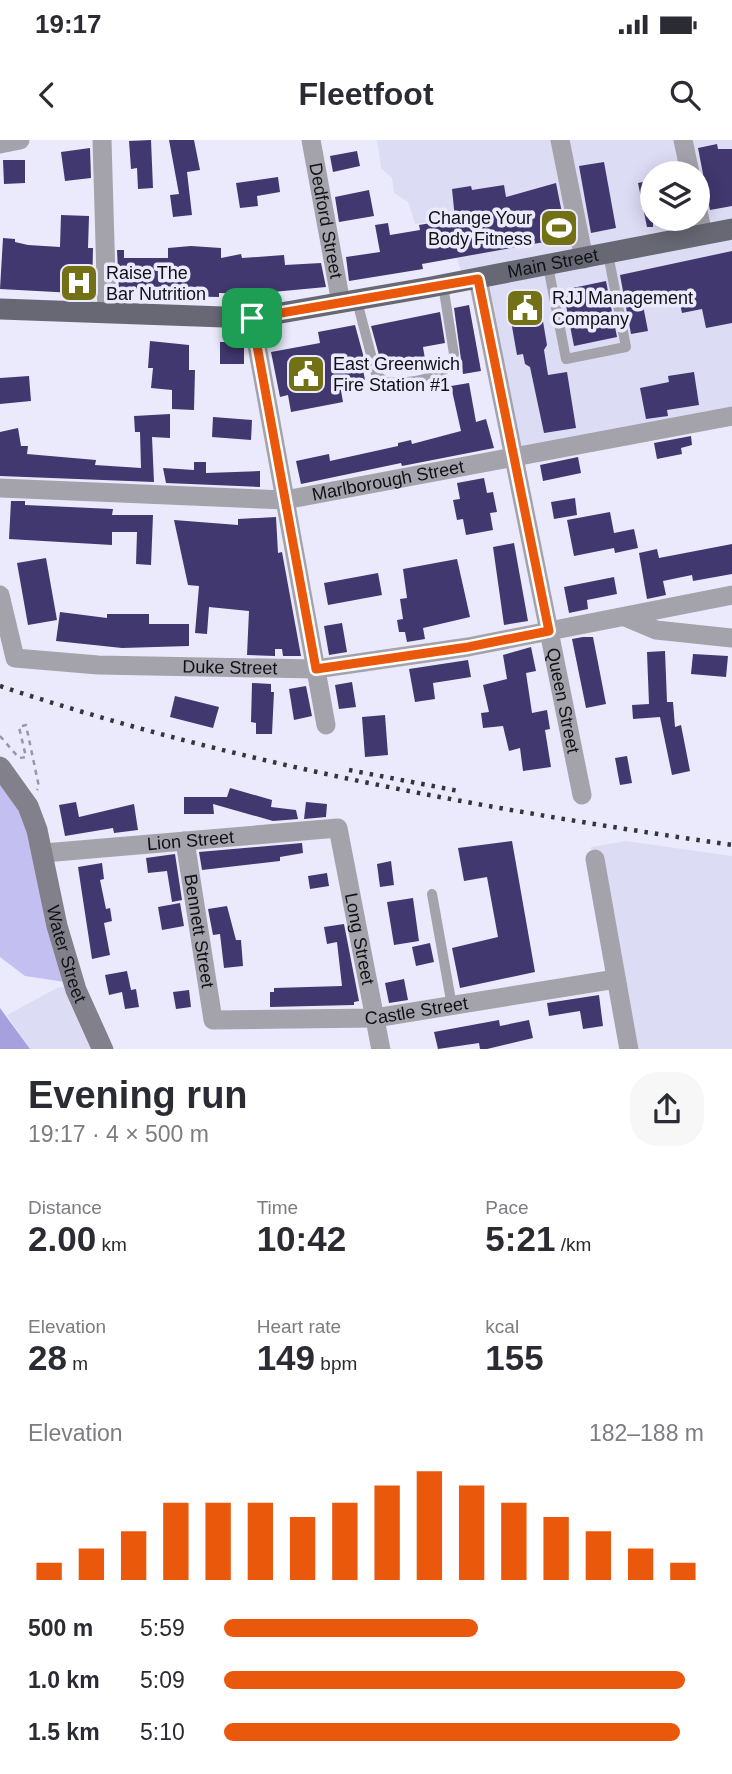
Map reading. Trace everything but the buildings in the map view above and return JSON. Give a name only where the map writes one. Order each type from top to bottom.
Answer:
[{"type":"main road","name":"Main Street","points":[[0,309],[252,318],[478,279],[732,229]]},
{"type":"street","points":[[0,144],[20,140]]},
{"type":"street","points":[[102,140],[107,313]]},
{"type":"street","name":"Dedford Street","points":[[311,140],[349,302]]},
{"type":"street","points":[[560,140],[584,259]]},
{"type":"street","points":[[683,140],[687,161]]},
{"type":"street","points":[[702,231],[703,235]]},
{"type":"street","name":"Queen Street","points":[[478,279],[582,795]]},
{"type":"street","points":[[252,318],[326,725]]},
{"type":"street","name":"Marlborough Street","points":[[0,488],[285,500],[732,416]]},
{"type":"street","name":"Duke Street","points":[[0,595],[15,658],[137,666],[316,669],[468,647],[732,595]]},
{"type":"street","points":[[625,617],[656,630],[732,638]]},
{"type":"street","name":"Water Street","points":[[0,767],[28,806],[44,853],[57,926],[76,990],[103,1049]]},
{"type":"street","name":"Lion Street","points":[[44,853],[338,828]]},
{"type":"street","name":"Long Street","points":[[338,828],[381,1049]]},
{"type":"street","name":"Bennett Street","points":[[185,841],[213,1020]]},
{"type":"street","points":[[595,859],[629,1049]]},
{"type":"street","name":"Castle Street","points":[[213,1020],[375,1018],[616,979]]},
{"type":"lane","points":[[548,266],[566,359],[626,347],[608,254]]},
{"type":"lane","points":[[349,302],[376,374],[385,382],[417,380],[447,369],[452,363],[454,354],[443,285]]},
{"type":"lane","points":[[432,894],[452,1006]]},
{"type":"path","points":[[0,736],[19,758],[26,757],[19,727],[26,725],[39,787],[28,806]]},
{"type":"shaded area","points":[[377,140],[732,140],[732,414],[517,454],[474,281],[463,279],[446,220],[415,224],[408,202],[394,193],[392,178],[381,168]]},
{"type":"shaded area","points":[[0,778],[31,831],[65,982],[25,976],[0,957]]},
{"type":"shaded area","points":[[626,841],[732,856],[732,1049],[626,1049],[591,847]]},
{"type":"shaded area","points":[[74,984],[105,1049],[30,1049],[7,1015],[57,988]]},
{"type":"shaded area","points":[[0,1008],[30,1049],[0,1049]]},
{"type":"railway","points":[[0,686],[180,739],[362,782],[546,816],[732,845]]},
{"type":"railway","points":[[349,770],[459,791]]},
{"type":"place","name":"Change Your Body Fitness","points":[[559,228]]},
{"type":"place","name":"Raise The Bar Nutrition","points":[[79,283]]},
{"type":"place","name":"RJJ Management Company","points":[[525,308]]},
{"type":"place","name":"East Greenwich Fire Station #1","points":[[306,374]]},
{"type":"route","points":[[478,279],[549,631],[468,647],[316,669],[252,318],[478,279]]}]
